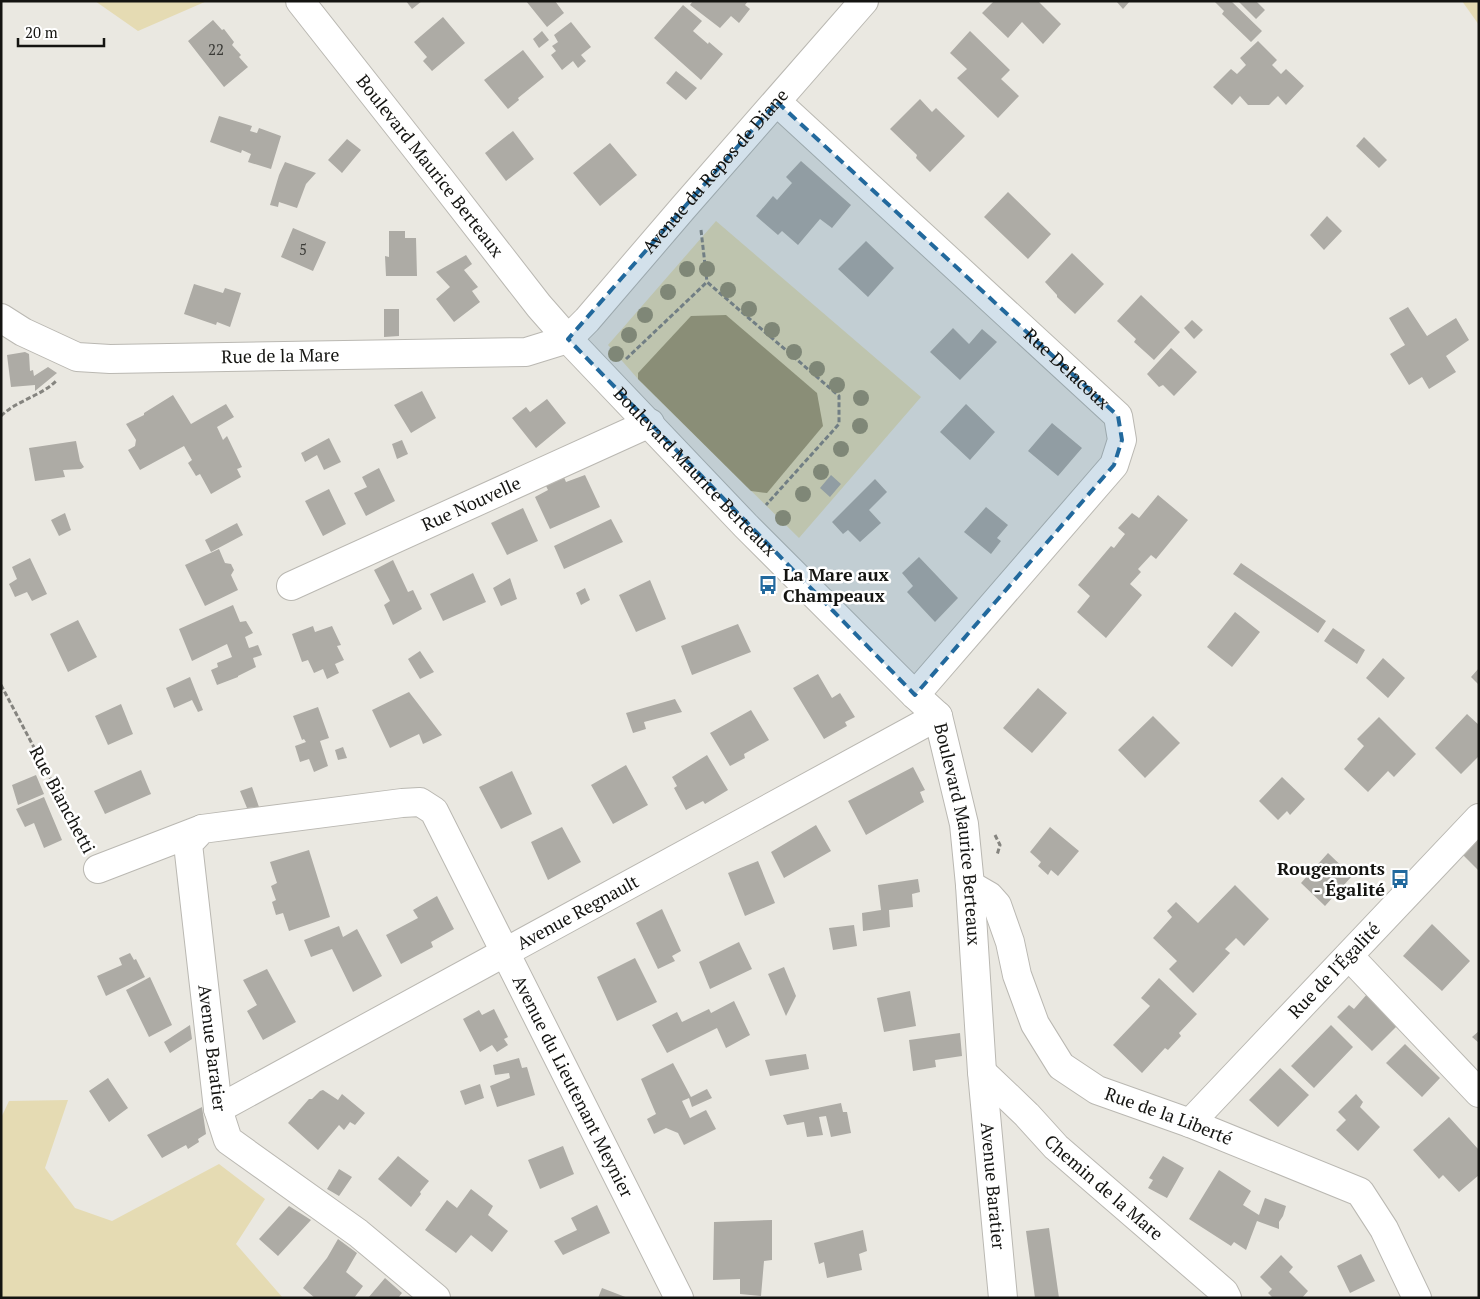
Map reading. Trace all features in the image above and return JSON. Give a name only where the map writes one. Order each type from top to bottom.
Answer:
[{"type":"street","name":"Boulevard Maurice Berteaux","points":[[300,1],[539,306],[568,340],[650,423],[746,526],[938,716],[964,824],[970,885],[982,1072]]},
{"type":"street","name":"Avenue du Repos de Diane","points":[[568,340],[864,1]]},
{"type":"street","name":"Rue Delacoux","points":[[777,102],[1118,416],[1122,440],[1114,465],[915,695]]},
{"type":"street","name":"Rue de la Mare","points":[[1,318],[23,332],[77,357],[120,359],[526,352],[568,340]]},
{"type":"street","name":"Rue Nouvelle","points":[[292,586],[650,423]]},
{"type":"street","name":"Avenue Regnault","points":[[218,1109],[938,716]]},
{"type":"street","name":"Avenue du Lieutenant Meynier","points":[[195,837],[402,802],[420,802],[434,810],[679,1298]]},
{"type":"street","name":"Rue de l'Égalité","points":[[1190,1123],[1479,818]]},
{"type":"street","name":"Rue Bianchetti","points":[[98,869],[195,837]]},
{"type":"street","name":"Avenue Baratier","points":[[195,837],[218,1109],[228,1140],[358,1234],[436,1298]]},
{"type":"street","name":"Rue de la Liberté","points":[[970,885],[989,896],[997,905],[1010,942],[1017,976],[1034,1024],[1061,1066],[1097,1090],[1190,1123],[1360,1192],[1384,1229],[1417,1298]]},
{"type":"street","points":[[1349,956],[1479,1094]]},
{"type":"street","name":"Avenue Baratier","points":[[982,1072],[1003,1298]]},
{"type":"street","name":"Chemin de la Mare","points":[[982,1072],[1028,1115],[1056,1147],[1224,1292],[1227,1298]]},
{"type":"path","points":[[683,208],[701,225],[707,282],[839,396],[839,424],[746,526]]},
{"type":"path","points":[[605,378],[707,282]]},
{"type":"path","points":[[1,416],[9,408],[25,401],[54,383],[77,357]]},
{"type":"path","name":"Rue Bianchetti","points":[[1,685],[98,869]]},
{"type":"highlighted area","points":[[777,102],[1118,416],[1122,440],[1114,465],[915,695],[568,339]]},
{"type":"shaded area","points":[[95,1],[207,1],[138,31]]},
{"type":"shaded area","points":[[1462,1],[1479,1],[1479,25]]},
{"type":"shaded area","points":[[716,221],[921,397],[799,538],[638,379],[608,345]]},
{"type":"shaded area","points":[[726,315],[817,393],[823,426],[767,493],[751,491],[638,379],[638,373],[691,316]]},
{"type":"shaded area","points":[[68,1100],[45,1168],[75,1208],[112,1221],[219,1164],[265,1199],[236,1244],[283,1298],[1,1298],[1,1118],[9,1101]]},
{"type":"building","points":[[406,1],[422,1],[412,9]]},
{"type":"building","points":[[526,1],[555,1],[564,13],[547,27]]},
{"type":"building","points":[[693,1],[748,1],[745,5],[750,9],[739,23],[731,16],[720,28],[690,5]]},
{"type":"building","points":[[994,1],[1038,1],[1061,24],[1043,44],[1022,22],[1008,38],[982,13]]},
{"type":"building","points":[[1116,1],[1130,1],[1123,9]]},
{"type":"building","points":[[1214,1],[1231,1],[1262,31],[1251,42],[1222,14],[1224,11]]},
{"type":"building","points":[[1238,1],[1256,1],[1265,10],[1256,19]]},
{"type":"building","points":[[683,5],[702,21],[693,31],[723,54],[701,80],[654,38]]},
{"type":"building","points":[[443,17],[465,43],[432,71],[423,61],[427,57],[414,42]]},
{"type":"building","points":[[213,20],[222,30],[224,29],[234,42],[232,45],[248,67],[224,87],[188,41]]},
{"type":"building","points":[[571,22],[591,47],[581,55],[586,61],[578,68],[573,61],[562,70],[551,55],[556,51],[552,46],[558,42],[554,35]]},
{"type":"building","points":[[542,31],[549,40],[539,48],[533,39]]},
{"type":"building","points":[[970,31],[1010,70],[1001,79],[1019,96],[998,118],[957,78],[967,69],[950,53]]},
{"type":"building","points":[[1258,41],[1277,60],[1272,65],[1281,74],[1286,69],[1304,86],[1286,105],[1278,96],[1269,105],[1248,105],[1240,96],[1232,105],[1213,87],[1231,69],[1237,74],[1246,65],[1240,58]]},
{"type":"building","points":[[523,50],[544,77],[518,98],[519,100],[508,109],[484,80]]},
{"type":"building","points":[[676,71],[697,88],[686,100],[666,83]]},
{"type":"building","points":[[920,99],[932,112],[936,108],[965,136],[930,172],[916,158],[917,155],[890,129]]},
{"type":"building","points":[[219,116],[252,126],[250,131],[257,133],[259,128],[281,136],[271,169],[248,162],[251,154],[242,150],[241,153],[210,142]]},
{"type":"building","points":[[513,131],[534,159],[506,181],[485,153]]},
{"type":"building","points":[[1364,137],[1387,160],[1379,168],[1356,146]]},
{"type":"building","points":[[347,139],[361,150],[342,173],[328,160]]},
{"type":"building","points":[[610,143],[637,175],[600,206],[573,173]]},
{"type":"building","points":[[801,161],[851,205],[832,228],[820,219],[798,245],[782,231],[778,235],[756,216],[773,196],[777,200],[792,183],[786,177]]},
{"type":"building","points":[[285,162],[316,173],[306,184],[297,208],[279,202],[278,207],[270,205]]},
{"type":"building","points":[[1008,192],[1051,234],[1028,259],[984,217]]},
{"type":"building","points":[[1327,216],[1342,231],[1324,250],[1310,235]]},
{"type":"building","points":[[293,228],[326,242],[313,271],[281,257]]},
{"type":"building","points":[[389,231],[405,231],[405,238],[416,238],[417,276],[386,276],[385,256],[389,257]]},
{"type":"building","points":[[866,241],[894,268],[868,297],[838,269]]},
{"type":"building","points":[[1072,253],[1104,284],[1075,314],[1057,297],[1045,282]]},
{"type":"building","points":[[466,255],[472,264],[464,270],[478,287],[472,291],[480,302],[454,322],[436,299],[450,287],[436,272]]},
{"type":"building","points":[[194,284],[223,293],[225,288],[241,293],[230,327],[217,322],[216,325],[184,314]]},
{"type":"building","points":[[1141,295],[1180,332],[1154,360],[1134,342],[1136,339],[1117,321]]},
{"type":"building","points":[[1408,307],[1427,336],[1456,318],[1469,340],[1446,356],[1456,372],[1429,389],[1422,377],[1409,385],[1390,354],[1405,345],[1389,318]]},
{"type":"building","points":[[384,309],[399,309],[399,336],[384,337]]},
{"type":"building","points":[[1192,320],[1203,330],[1194,339],[1184,328]]},
{"type":"building","points":[[953,328],[969,344],[982,329],[997,342],[960,380],[930,352]]},
{"type":"building","points":[[1171,348],[1197,372],[1174,396],[1163,385],[1159,387],[1147,374]]},
{"type":"building","points":[[25,352],[29,354],[30,371],[33,370],[34,376],[48,367],[57,373],[35,391],[35,385],[11,387],[7,355]]},
{"type":"building","points":[[422,391],[436,418],[411,433],[394,405]]},
{"type":"building","points":[[173,395],[191,424],[226,404],[234,417],[217,427],[223,440],[227,436],[242,467],[237,469],[241,477],[211,494],[200,474],[196,476],[188,463],[192,460],[184,446],[140,470],[128,450],[135,446],[136,440],[126,424],[144,415],[144,413]]},
{"type":"building","points":[[547,399],[566,423],[536,448],[512,418],[526,407],[530,412]]},
{"type":"building","points":[[966,404],[995,432],[970,460],[940,432]]},
{"type":"building","points":[[1052,423],[1082,448],[1058,476],[1028,451]]},
{"type":"building","points":[[329,438],[341,462],[324,470],[317,455],[305,462],[301,453]]},
{"type":"building","points":[[402,440],[408,454],[397,459],[392,444]]},
{"type":"building","points":[[76,441],[80,461],[84,467],[81,469],[63,470],[65,477],[35,481],[29,448]]},
{"type":"building","points":[[379,468],[395,501],[366,516],[354,493],[367,487],[362,477]]},
{"type":"building","points":[[563,475],[566,482],[585,475],[600,507],[550,529],[535,497],[548,490],[545,484]]},
{"type":"building","points":[[831,475],[841,484],[830,497],[820,488]]},
{"type":"building","points":[[875,479],[887,492],[869,510],[881,523],[860,542],[848,530],[843,534],[832,522]]},
{"type":"building","points":[[329,489],[346,524],[323,536],[305,501]]},
{"type":"building","points":[[1158,495],[1188,520],[1156,559],[1151,555],[1138,569],[1141,572],[1130,584],[1142,595],[1106,638],[1077,612],[1090,596],[1078,585],[1111,546],[1114,548],[1125,534],[1118,528],[1132,513],[1139,518]]},
{"type":"building","points":[[986,507],[1008,525],[997,538],[1001,541],[991,554],[964,532]]},
{"type":"building","points":[[523,508],[538,541],[507,555],[491,523]]},
{"type":"building","points":[[65,513],[71,530],[59,536],[51,520]]},
{"type":"building","points":[[611,519],[623,542],[564,569],[554,546]]},
{"type":"building","points":[[237,523],[243,535],[211,552],[205,540]]},
{"type":"building","points":[[219,549],[225,563],[231,564],[234,570],[231,575],[238,590],[205,606],[185,565]]},
{"type":"building","points":[[919,557],[958,598],[935,622],[907,592],[913,586],[902,573]]},
{"type":"building","points":[[30,558],[47,594],[32,601],[27,592],[15,597],[9,584],[17,579],[12,567]]},
{"type":"building","points":[[393,560],[408,592],[413,590],[422,609],[393,625],[384,605],[390,601],[374,570]]},
{"type":"building","points":[[1241,563],[1326,621],[1318,633],[1233,574]]},
{"type":"building","points":[[473,573],[486,602],[443,621],[430,594]]},
{"type":"building","points":[[510,578],[517,599],[501,606],[493,588]]},
{"type":"building","points":[[650,580],[666,619],[636,632],[619,595]]},
{"type":"building","points":[[585,588],[590,600],[581,605],[576,593]]},
{"type":"building","points":[[233,605],[240,622],[246,621],[253,633],[245,637],[249,648],[258,645],[262,655],[253,658],[256,667],[238,677],[217,685],[211,670],[218,667],[217,663],[232,657],[227,644],[192,661],[179,629]]},
{"type":"building","points":[[1235,612],[1260,632],[1232,667],[1207,647]]},
{"type":"building","points":[[78,620],[97,657],[68,672],[50,634]]},
{"type":"building","points":[[738,624],[751,652],[692,675],[681,646]]},
{"type":"building","points":[[313,626],[315,632],[332,626],[341,645],[337,646],[344,660],[335,664],[339,673],[327,679],[323,669],[314,673],[308,660],[302,662],[292,634]]},
{"type":"building","points":[[1333,628],[1365,650],[1357,664],[1324,641]]},
{"type":"building","points":[[420,651],[434,672],[420,679],[408,659]]},
{"type":"building","points":[[1383,658],[1405,678],[1388,698],[1366,678]]},
{"type":"building","points":[[1479,668],[1479,685],[1471,677]]},
{"type":"building","points":[[818,674],[832,698],[840,693],[855,717],[845,722],[847,726],[824,739],[793,688]]},
{"type":"building","points":[[190,677],[203,710],[198,712],[192,700],[174,708],[166,688]]},
{"type":"building","points":[[1038,688],[1067,713],[1032,753],[1003,728]]},
{"type":"building","points":[[409,692],[442,735],[423,744],[419,734],[390,748],[372,710]]},
{"type":"building","points":[[675,699],[682,712],[644,722],[646,729],[633,733],[626,713]]},
{"type":"building","points":[[121,704],[133,734],[108,745],[95,716]]},
{"type":"building","points":[[318,707],[329,738],[320,741],[328,766],[314,772],[309,759],[300,762],[295,746],[306,742],[304,739],[302,740],[293,716]]},
{"type":"building","points":[[751,710],[769,740],[744,754],[745,758],[730,766],[710,733]]},
{"type":"building","points":[[1467,714],[1479,725],[1479,756],[1461,774],[1435,748]]},
{"type":"building","points":[[1153,716],[1180,743],[1145,778],[1118,750]]},
{"type":"building","points":[[1379,717],[1416,754],[1394,777],[1388,771],[1368,792],[1344,769],[1364,746],[1357,739]]},
{"type":"building","points":[[343,747],[347,758],[338,760],[335,750]]},
{"type":"building","points":[[707,755],[728,790],[705,804],[703,801],[686,810],[674,788],[677,786],[672,777]]},
{"type":"building","points":[[626,765],[648,805],[613,824],[591,785]]},
{"type":"building","points":[[913,767],[925,790],[920,792],[924,802],[866,835],[848,801]]},
{"type":"building","points":[[141,770],[151,794],[105,814],[94,791]]},
{"type":"building","points":[[512,771],[532,814],[501,829],[479,787]]},
{"type":"building","points":[[36,775],[44,794],[18,805],[12,785]]},
{"type":"building","points":[[1282,777],[1305,799],[1290,815],[1287,811],[1278,820],[1259,801]]},
{"type":"building","points":[[252,787],[259,807],[247,808],[240,791]]},
{"type":"building","points":[[44,797],[62,840],[44,848],[34,823],[25,827],[16,809]]},
{"type":"building","points":[[816,825],[831,851],[784,878],[771,852]]},
{"type":"building","points":[[562,827],[581,862],[548,880],[531,842]]},
{"type":"building","points":[[1050,827],[1079,851],[1058,876],[1051,870],[1048,875],[1038,866],[1041,862],[1030,852]]},
{"type":"building","points":[[1479,837],[1479,871],[1462,854]]},
{"type":"building","points":[[309,850],[330,917],[289,931],[283,913],[276,915],[272,902],[276,900],[271,886],[277,883],[270,862]]},
{"type":"building","points":[[1328,853],[1352,876],[1325,906],[1301,883]]},
{"type":"building","points":[[758,861],[775,903],[745,916],[728,873]]},
{"type":"building","points":[[918,879],[920,892],[912,894],[913,907],[889,910],[890,927],[863,931],[862,913],[881,910],[878,885]]},
{"type":"building","points":[[1235,885],[1269,919],[1244,946],[1236,938],[1225,949],[1230,953],[1193,993],[1169,969],[1177,961],[1153,938],[1172,917],[1167,911],[1176,902],[1198,923]]},
{"type":"building","points":[[437,896],[454,929],[431,942],[433,947],[401,964],[386,935],[418,918],[413,910]]},
{"type":"building","points":[[662,909],[681,951],[672,956],[675,961],[658,969],[636,923]]},
{"type":"building","points":[[1432,924],[1470,961],[1442,991],[1403,956]]},
{"type":"building","points":[[854,925],[857,946],[833,950],[829,928]]},
{"type":"building","points":[[339,926],[343,937],[357,929],[382,976],[353,992],[332,949],[311,957],[304,940]]},
{"type":"building","points":[[739,942],[752,969],[710,989],[699,962]]},
{"type":"building","points":[[130,953],[134,960],[136,959],[145,977],[106,996],[97,976],[122,965],[119,958]]},
{"type":"building","points":[[635,958],[657,1002],[617,1021],[597,977]]},
{"type":"building","points":[[784,967],[796,996],[786,1016],[768,974]]},
{"type":"building","points":[[267,969],[296,1022],[263,1040],[247,1011],[257,1005],[243,980]]},
{"type":"building","points":[[150,977],[172,1025],[149,1037],[126,990]]},
{"type":"building","points":[[1159,978],[1197,1014],[1179,1033],[1181,1036],[1168,1050],[1165,1048],[1142,1073],[1113,1045],[1150,1006],[1141,998]]},
{"type":"building","points":[[910,991],[916,1026],[884,1032],[877,998]]},
{"type":"building","points":[[1368,993],[1400,1023],[1372,1051],[1337,1017],[1349,1005],[1354,1009]]},
{"type":"building","points":[[734,1001],[750,1035],[726,1048],[717,1028],[667,1053],[652,1025],[677,1012],[682,1022],[709,1009],[711,1013]]},
{"type":"building","points":[[494,1009],[508,1037],[504,1039],[508,1045],[497,1052],[492,1045],[480,1052],[463,1019],[479,1010],[482,1015]]},
{"type":"building","points":[[190,1025],[192,1039],[170,1053],[164,1042]]},
{"type":"building","points":[[1331,1025],[1353,1047],[1314,1088],[1291,1066]]},
{"type":"building","points":[[1479,1031],[1479,1043],[1472,1037]]},
{"type":"building","points":[[960,1033],[962,1056],[935,1060],[936,1067],[913,1071],[909,1040]]},
{"type":"building","points":[[1405,1044],[1440,1078],[1422,1097],[1386,1063]]},
{"type":"building","points":[[806,1054],[809,1069],[770,1076],[765,1060]]},
{"type":"building","points":[[519,1058],[522,1068],[527,1067],[535,1095],[497,1107],[490,1086],[510,1078],[509,1073],[495,1075],[493,1065]]},
{"type":"building","points":[[673,1063],[691,1097],[707,1089],[712,1098],[692,1107],[689,1098],[682,1101],[690,1118],[706,1110],[716,1129],[684,1145],[678,1133],[666,1128],[654,1134],[647,1119],[656,1114],[641,1079]]},
{"type":"building","points":[[1280,1068],[1309,1095],[1278,1127],[1249,1100]]},
{"type":"building","points":[[108,1078],[128,1108],[109,1122],[89,1091]]},
{"type":"building","points":[[480,1084],[484,1098],[465,1105],[460,1091]]},
{"type":"building","points":[[323,1090],[338,1100],[342,1094],[365,1113],[355,1125],[350,1122],[344,1130],[339,1125],[318,1150],[288,1123],[309,1099],[312,1099]]},
{"type":"building","points":[[1356,1094],[1363,1102],[1360,1107],[1380,1127],[1358,1151],[1336,1130],[1346,1120],[1338,1112]]},
{"type":"building","points":[[841,1103],[843,1112],[847,1112],[851,1133],[831,1137],[826,1116],[819,1117],[823,1135],[807,1137],[804,1122],[787,1125],[783,1115]]},
{"type":"building","points":[[202,1107],[206,1134],[198,1139],[199,1142],[188,1149],[186,1145],[162,1158],[147,1135]]},
{"type":"building","points":[[1449,1117],[1479,1150],[1479,1175],[1459,1192],[1443,1175],[1439,1179],[1413,1150]]},
{"type":"building","points":[[563,1146],[574,1174],[540,1189],[528,1160]]},
{"type":"building","points":[[398,1156],[429,1181],[411,1207],[378,1179]]},
{"type":"building","points":[[1163,1156],[1184,1168],[1167,1198],[1148,1188],[1153,1180],[1149,1178]]},
{"type":"building","points":[[339,1169],[352,1177],[339,1196],[327,1189]]},
{"type":"building","points":[[1219,1170],[1251,1191],[1243,1205],[1259,1215],[1265,1198],[1286,1206],[1279,1222],[1279,1229],[1257,1221],[1246,1250],[1234,1242],[1231,1246],[1189,1219]]},
{"type":"building","points":[[471,1189],[493,1206],[488,1215],[508,1231],[492,1252],[471,1235],[456,1253],[425,1230],[447,1200],[457,1208]]},
{"type":"building","points":[[597,1205],[610,1233],[563,1255],[554,1241],[577,1230],[571,1218]]},
{"type":"building","points":[[289,1206],[311,1220],[278,1256],[259,1239]]},
{"type":"building","points":[[772,1220],[772,1260],[764,1261],[761,1296],[740,1294],[740,1279],[713,1280],[714,1222]]},
{"type":"building","points":[[1049,1228],[1059,1298],[1035,1298],[1026,1231]]},
{"type":"building","points":[[863,1230],[867,1251],[859,1254],[862,1270],[827,1278],[824,1262],[819,1264],[814,1243]]},
{"type":"building","points":[[338,1239],[357,1253],[346,1272],[363,1286],[354,1298],[315,1298],[303,1288],[327,1258]]},
{"type":"building","points":[[1361,1254],[1375,1281],[1350,1293],[1337,1266]]},
{"type":"building","points":[[1281,1255],[1293,1267],[1289,1272],[1308,1291],[1302,1298],[1273,1298],[1268,1293],[1272,1289],[1260,1277]]},
{"type":"building","points":[[385,1278],[402,1293],[398,1298],[368,1298]]},
{"type":"building","points":[[602,1288],[628,1298],[598,1298]]},
{"type":"place","name":"La Mare aux Champeaux","points":[[768,585]]},
{"type":"place","name":"Rougemonts - Égalité","points":[[1400,879]]}]
